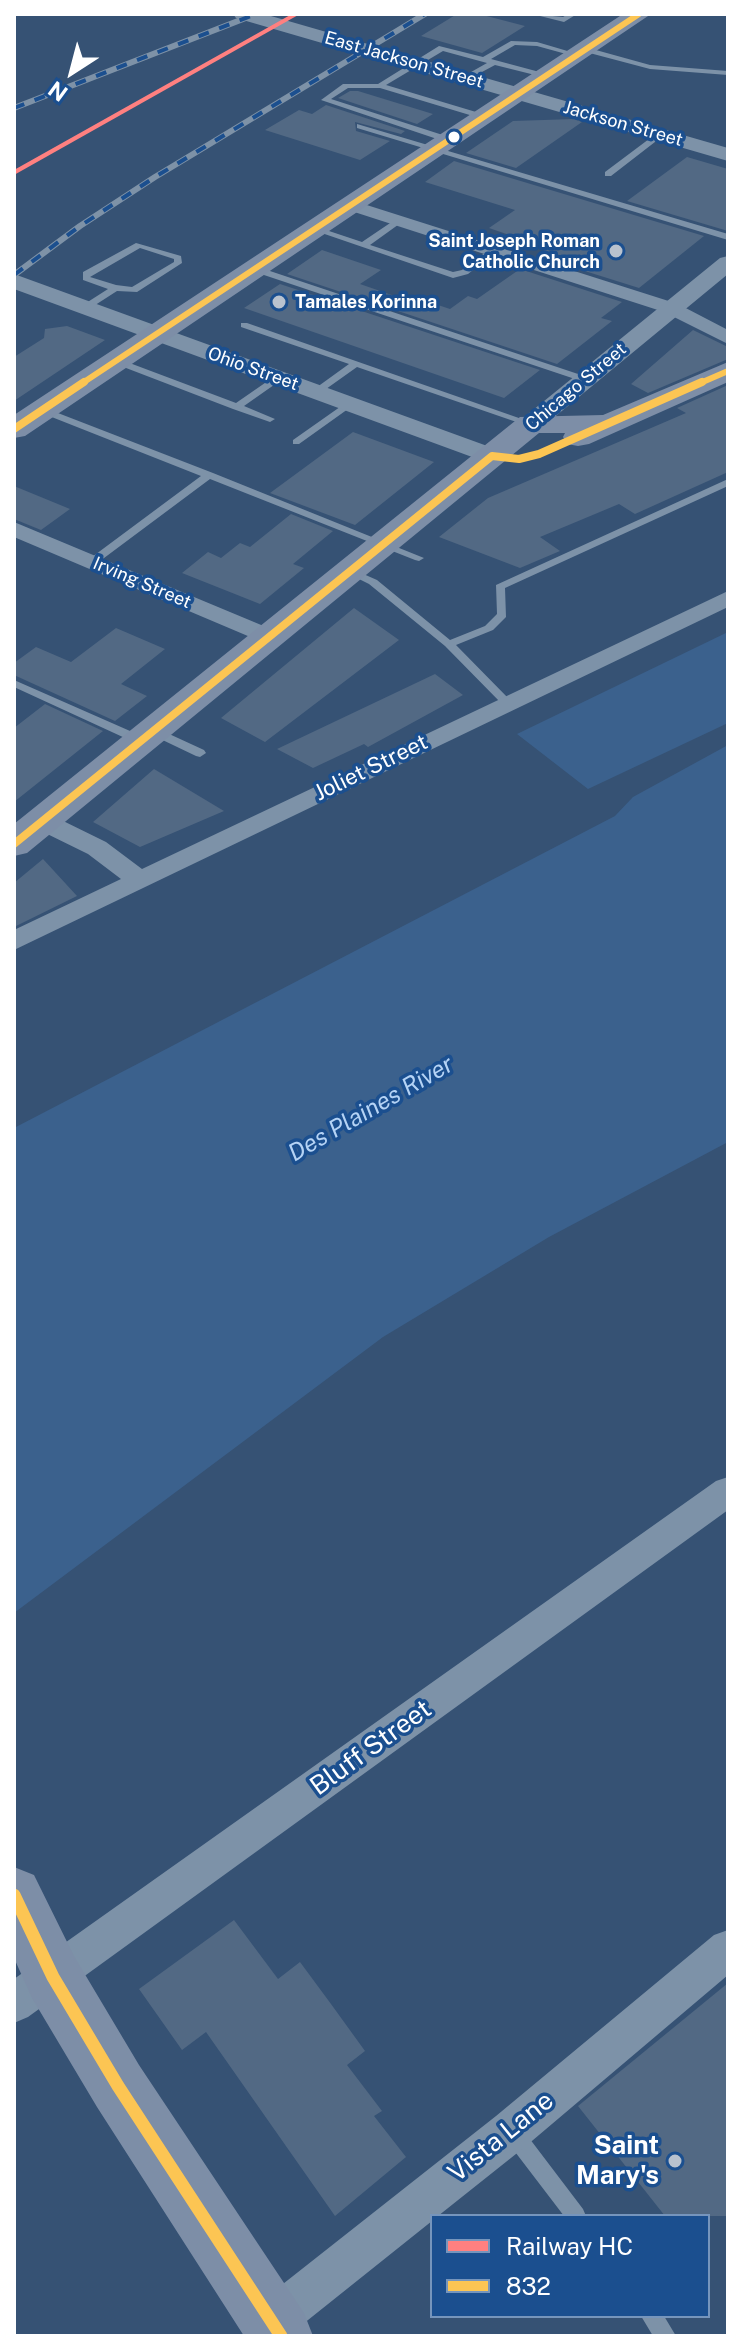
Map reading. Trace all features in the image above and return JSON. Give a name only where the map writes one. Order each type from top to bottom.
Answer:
[{"type":"main road","points":[[14,429],[519,94],[629,15]]},
{"type":"main road","points":[[492,456],[519,459],[539,454],[728,371]]},
{"type":"main road","points":[[531,424],[604,424]]},
{"type":"main road","name":"Chicago Street","points":[[14,844],[531,424]]},
{"type":"main road","points":[[14,1895],[34,1990],[118,2086],[276,2329]]},
{"type":"street","name":"East Jackson Street","points":[[243,14],[519,94]]},
{"type":"street","name":"Jackson Street","points":[[519,94],[728,155]]},
{"type":"street","points":[[351,205],[671,308],[728,338]]},
{"type":"street","name":"Chicago Street","points":[[531,424],[728,263]]},
{"type":"street","name":"Ohio Street","points":[[14,281],[492,456]]},
{"type":"street","name":"Irving Street","points":[[14,529],[270,637]]},
{"type":"street","name":"Joliet Street","points":[[14,941],[728,598]]},
{"type":"street","points":[[42,821],[97,848],[141,881]]},
{"type":"street","name":"Bluff Street","points":[[34,1990],[728,1491]]},
{"type":"street","name":"Vista Lane","points":[[276,2329],[728,1949]]},
{"type":"lane","points":[[536,14],[564,20],[573,14]]},
{"type":"lane","points":[[467,78],[514,43],[537,44],[650,67],[728,73]]},
{"type":"lane","points":[[380,86],[442,48],[544,76]]},
{"type":"lane","points":[[483,117],[380,86],[346,86],[325,100],[442,144],[728,237]]},
{"type":"lane","points":[[360,126],[442,144]]},
{"type":"lane","points":[[608,174],[660,135]]},
{"type":"lane","points":[[364,245],[399,220]]},
{"type":"lane","points":[[314,229],[453,275],[465,272],[493,251]]},
{"type":"lane","points":[[86,307],[115,288],[134,290],[178,263],[178,258],[139,245],[86,274],[86,278],[115,288]]},
{"type":"lane","points":[[255,269],[584,379]]},
{"type":"lane","points":[[244,325],[531,424]]},
{"type":"lane","points":[[116,361],[270,419]]},
{"type":"lane","points":[[316,392],[355,364]]},
{"type":"lane","points":[[236,407],[278,378]]},
{"type":"lane","points":[[296,442],[350,404]]},
{"type":"lane","points":[[42,410],[419,558]]},
{"type":"lane","points":[[92,562],[209,475]]},
{"type":"lane","points":[[449,644],[489,628],[502,615],[500,587],[728,482]]},
{"type":"lane","points":[[348,571],[373,582],[449,644],[506,702]]},
{"type":"lane","points":[[14,683],[148,736],[200,753]]},
{"type":"lane","points":[[511,2131],[574,2214]]},
{"type":"lane","points":[[652,2318],[666,2336]]},
{"type":"water","points":[[728,632],[728,723],[588,789],[517,734]]},
{"type":"water","name":"Des Plaines River","points":[[728,745],[728,1142],[549,1237],[383,1337],[14,1613],[14,1128],[615,816],[633,797]]},
{"type":"building","points":[[457,14],[479,14],[525,26],[482,53],[421,36]]},
{"type":"building","points":[[350,91],[433,114],[417,124],[338,98]]},
{"type":"building","points":[[326,105],[405,131],[401,134],[355,122],[356,131],[390,141],[360,160],[265,130],[299,110],[312,114]]},
{"type":"building","points":[[574,119],[582,122],[516,168],[466,153],[513,121]]},
{"type":"building","points":[[687,157],[728,169],[728,231],[627,201]]},
{"type":"building","points":[[454,161],[704,236],[639,288],[537,256],[547,248],[489,228],[515,210],[425,182]]},
{"type":"building","points":[[322,250],[381,270],[360,284],[432,309],[438,305],[450,309],[468,296],[477,299],[520,269],[622,302],[601,318],[612,321],[557,364],[287,274]]},
{"type":"building","points":[[280,284],[540,370],[504,398],[244,308]]},
{"type":"building","points":[[67,326],[105,340],[14,401],[14,357],[44,338],[45,329]]},
{"type":"building","points":[[693,330],[728,347],[728,359],[648,393],[631,384]]},
{"type":"building","points":[[728,385],[728,472],[635,514],[619,504],[540,537],[560,551],[520,568],[439,537],[488,498],[686,413],[677,408]]},
{"type":"building","points":[[353,432],[434,462],[355,525],[270,493]]},
{"type":"building","points":[[14,486],[70,509],[41,530],[14,519]]},
{"type":"building","points":[[291,514],[333,531],[293,564],[304,568],[260,604],[182,573],[208,552],[221,558],[240,543],[250,547]]},
{"type":"building","points":[[354,608],[399,640],[265,742],[221,718]]},
{"type":"building","points":[[116,628],[165,649],[121,684],[147,696],[115,721],[14,675],[14,663],[36,647],[71,662]]},
{"type":"building","points":[[435,674],[463,695],[368,747],[364,744],[313,768],[277,749]]},
{"type":"building","points":[[45,704],[103,731],[14,802],[14,728]]},
{"type":"building","points":[[154,769],[224,811],[140,847],[93,822]]},
{"type":"building","points":[[43,859],[77,896],[14,927],[14,883]]},
{"type":"building","points":[[234,1920],[278,1979],[300,1962],[331,2004],[365,2051],[347,2065],[382,2111],[374,2116],[406,2157],[335,2216],[206,2032],[182,2050],[139,1989]]},
{"type":"building","name":"Saint Mary's","points":[[728,1983],[728,2216],[663,2214],[578,2106]]},
{"type":"railway","points":[[14,108],[256,14]]},
{"type":"railway","points":[[14,275],[80,226],[155,177],[425,14]]},
{"type":"rail line","name":"HC","points":[[14,173],[297,14]]},
{"type":"transit line","name":"832","points":[[14,429],[639,14]]},
{"type":"transit line","name":"832","points":[[14,844],[492,456],[519,459],[539,454],[728,371]]},
{"type":"transit line","name":"832","points":[[14,1895],[53,1977],[118,2086],[281,2336]]},
{"type":"place","name":"Saint Joseph Roman Catholic Church","points":[[616,251]]},
{"type":"place","name":"Tamales Korinna","points":[[279,302]]},
{"type":"place","name":"Saint Mary's","points":[[675,2161]]}]
